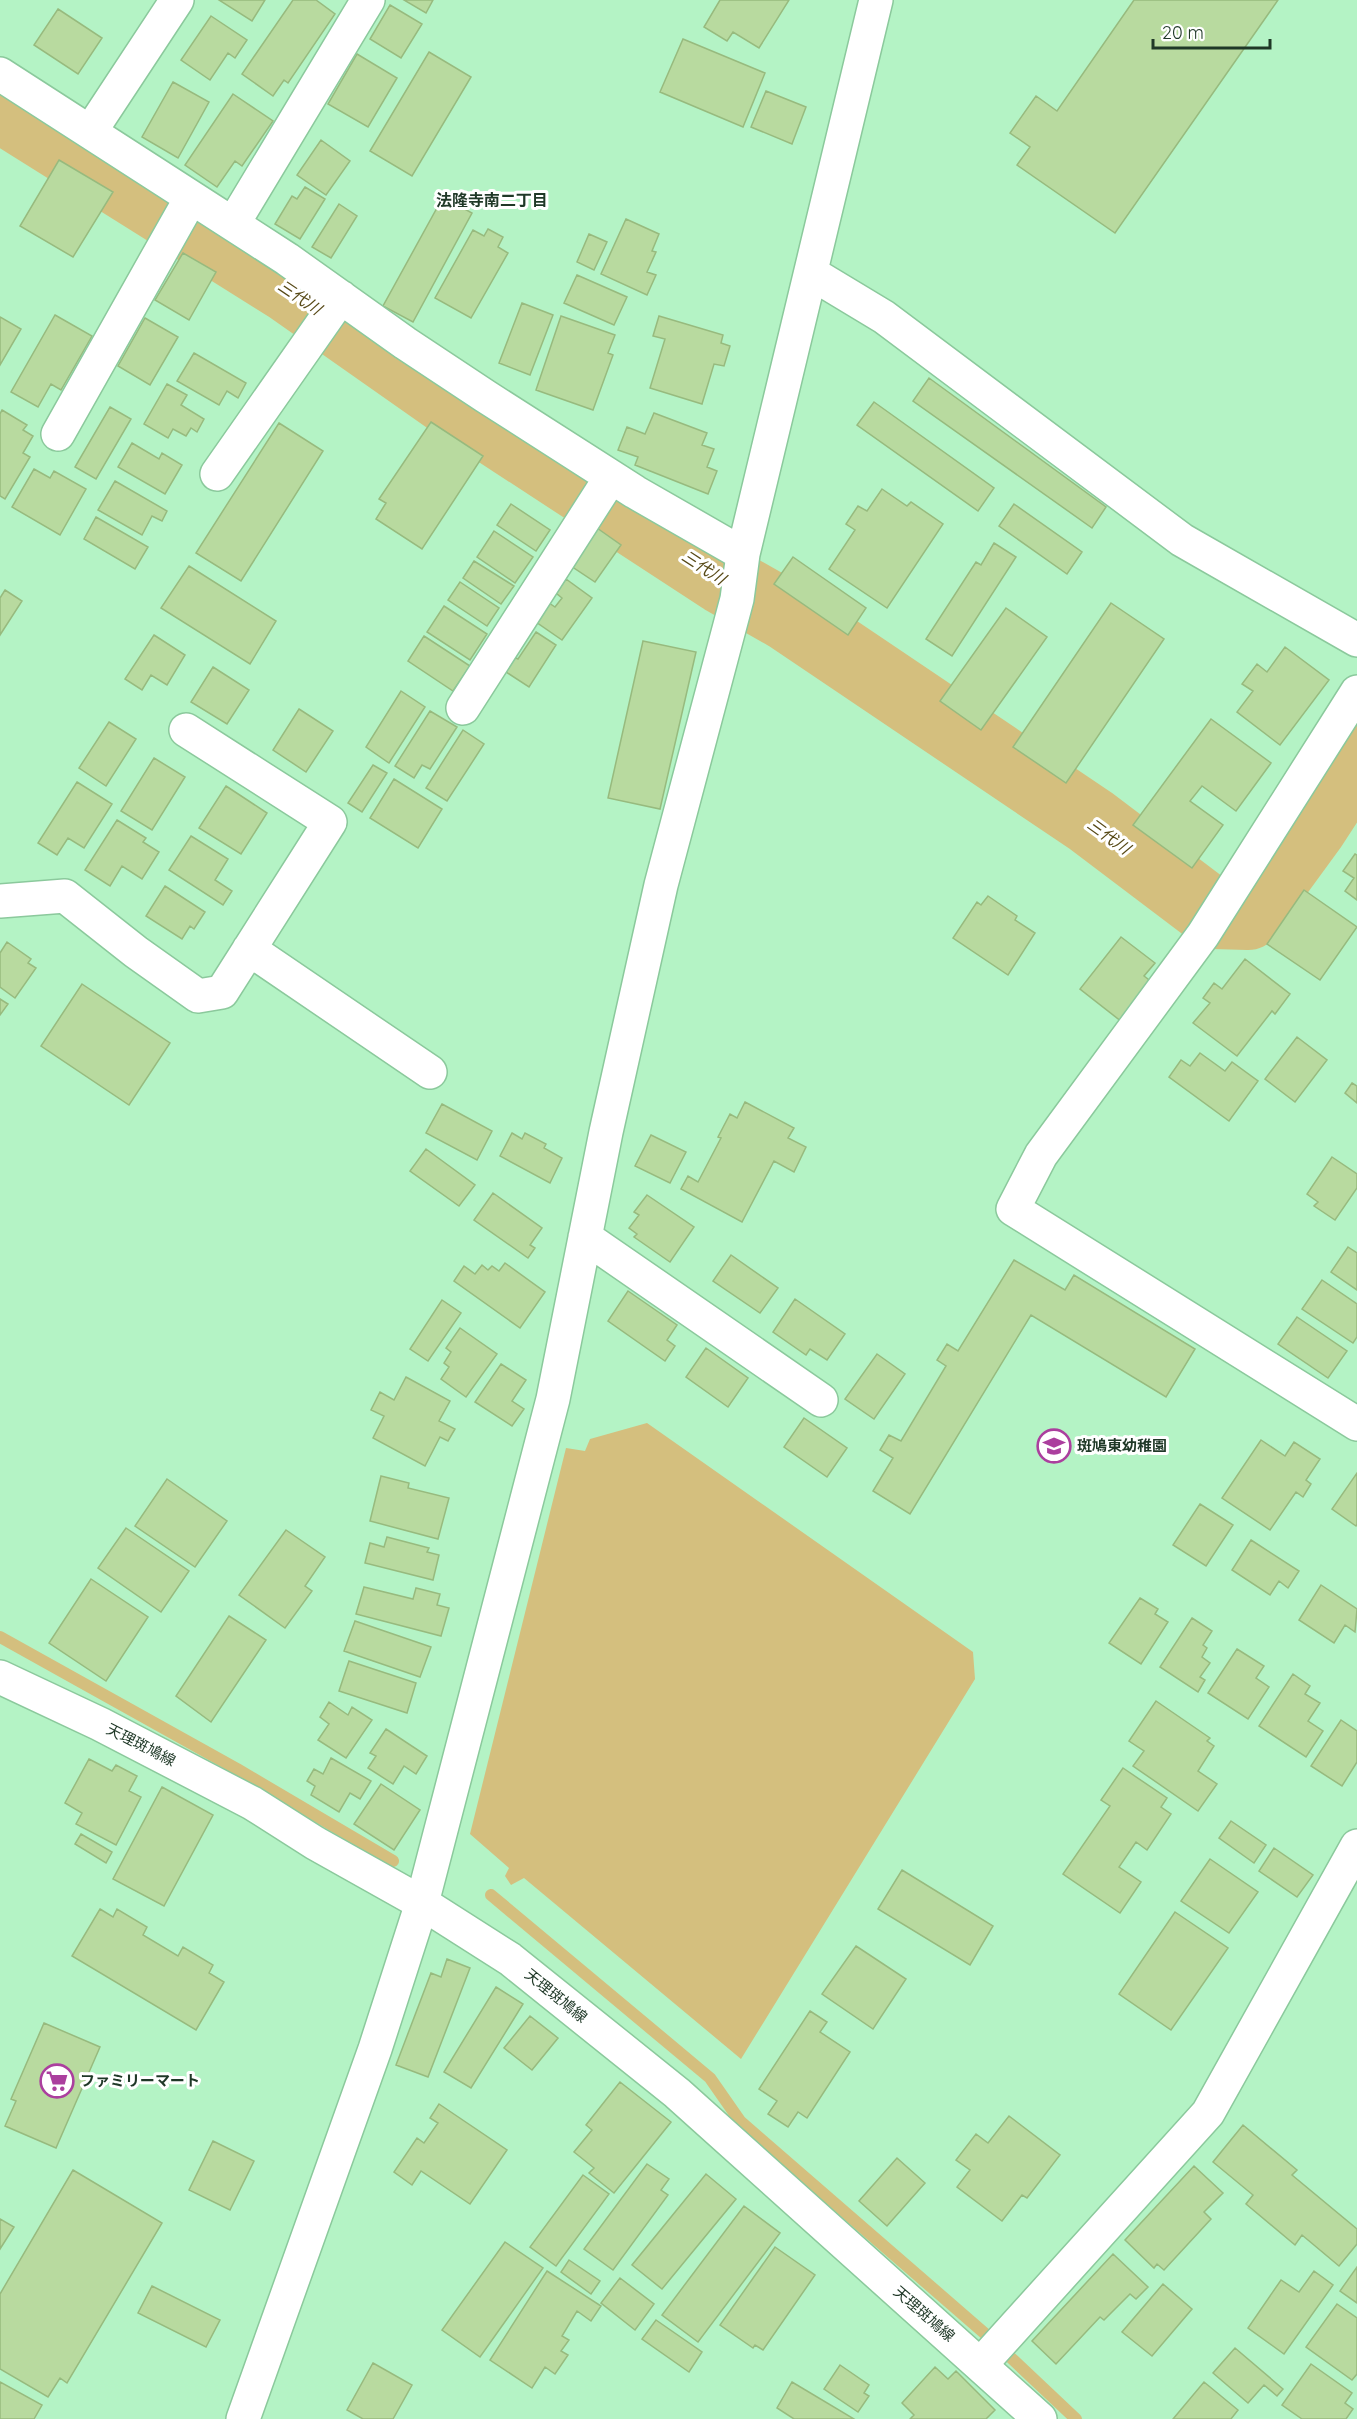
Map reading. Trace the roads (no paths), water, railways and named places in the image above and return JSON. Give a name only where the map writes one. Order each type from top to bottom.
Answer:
[{"type":"street","points":[[90,132],[177,0]]},
{"type":"street","points":[[233,224],[368,0]]},
{"type":"street","points":[[243,2419],[375,2049],[422,1903],[553,1399],[608,1121],[661,885],[737,599],[743,554],[876,0]]},
{"type":"street","points":[[0,74],[233,224],[476,390],[611,477],[743,554]]},
{"type":"street","points":[[58,434],[191,198]]},
{"type":"street","points":[[811,273],[885,317],[1182,540],[1357,640]]},
{"type":"street","points":[[217,474],[341,297]]},
{"type":"street","points":[[464,708],[611,477]]},
{"type":"street","points":[[1357,692],[1203,935],[1041,1155],[1013,1209],[1357,1424]]},
{"type":"street","points":[[0,901],[65,896],[136,952],[198,996],[222,992],[330,822],[186,730]]},
{"type":"street","points":[[249,949],[430,1072]]},
{"type":"street","points":[[585,1237],[820,1400]]},
{"type":"street","name":"天理斑鳩線","points":[[0,1677],[100,1724],[252,1803],[315,1843],[422,1903],[510,1959],[677,2093],[992,2353],[1040,2419]]},
{"type":"street","points":[[992,2353],[1208,2113],[1356,1850]]},
{"type":"waterway","name":"三代川","points":[[0,107],[289,288],[457,406],[722,579],[787,616],[1091,821],[1214,914],[1248,915],[1313,826],[1357,758]]},
{"type":"waterway","points":[[0,1637],[237,1769],[393,1861]]},
{"type":"waterway","points":[[491,1895],[710,2078],[740,2121],[990,2338],[1076,2419]]},
{"type":"place","name":"斑鳩東幼稚園","points":[[1054,1446]]},
{"type":"place","name":"ファミリーマート","points":[[57,2081]]},
{"type":"district","name":"法隆寺南二丁目","points":[[492,200]]}]
